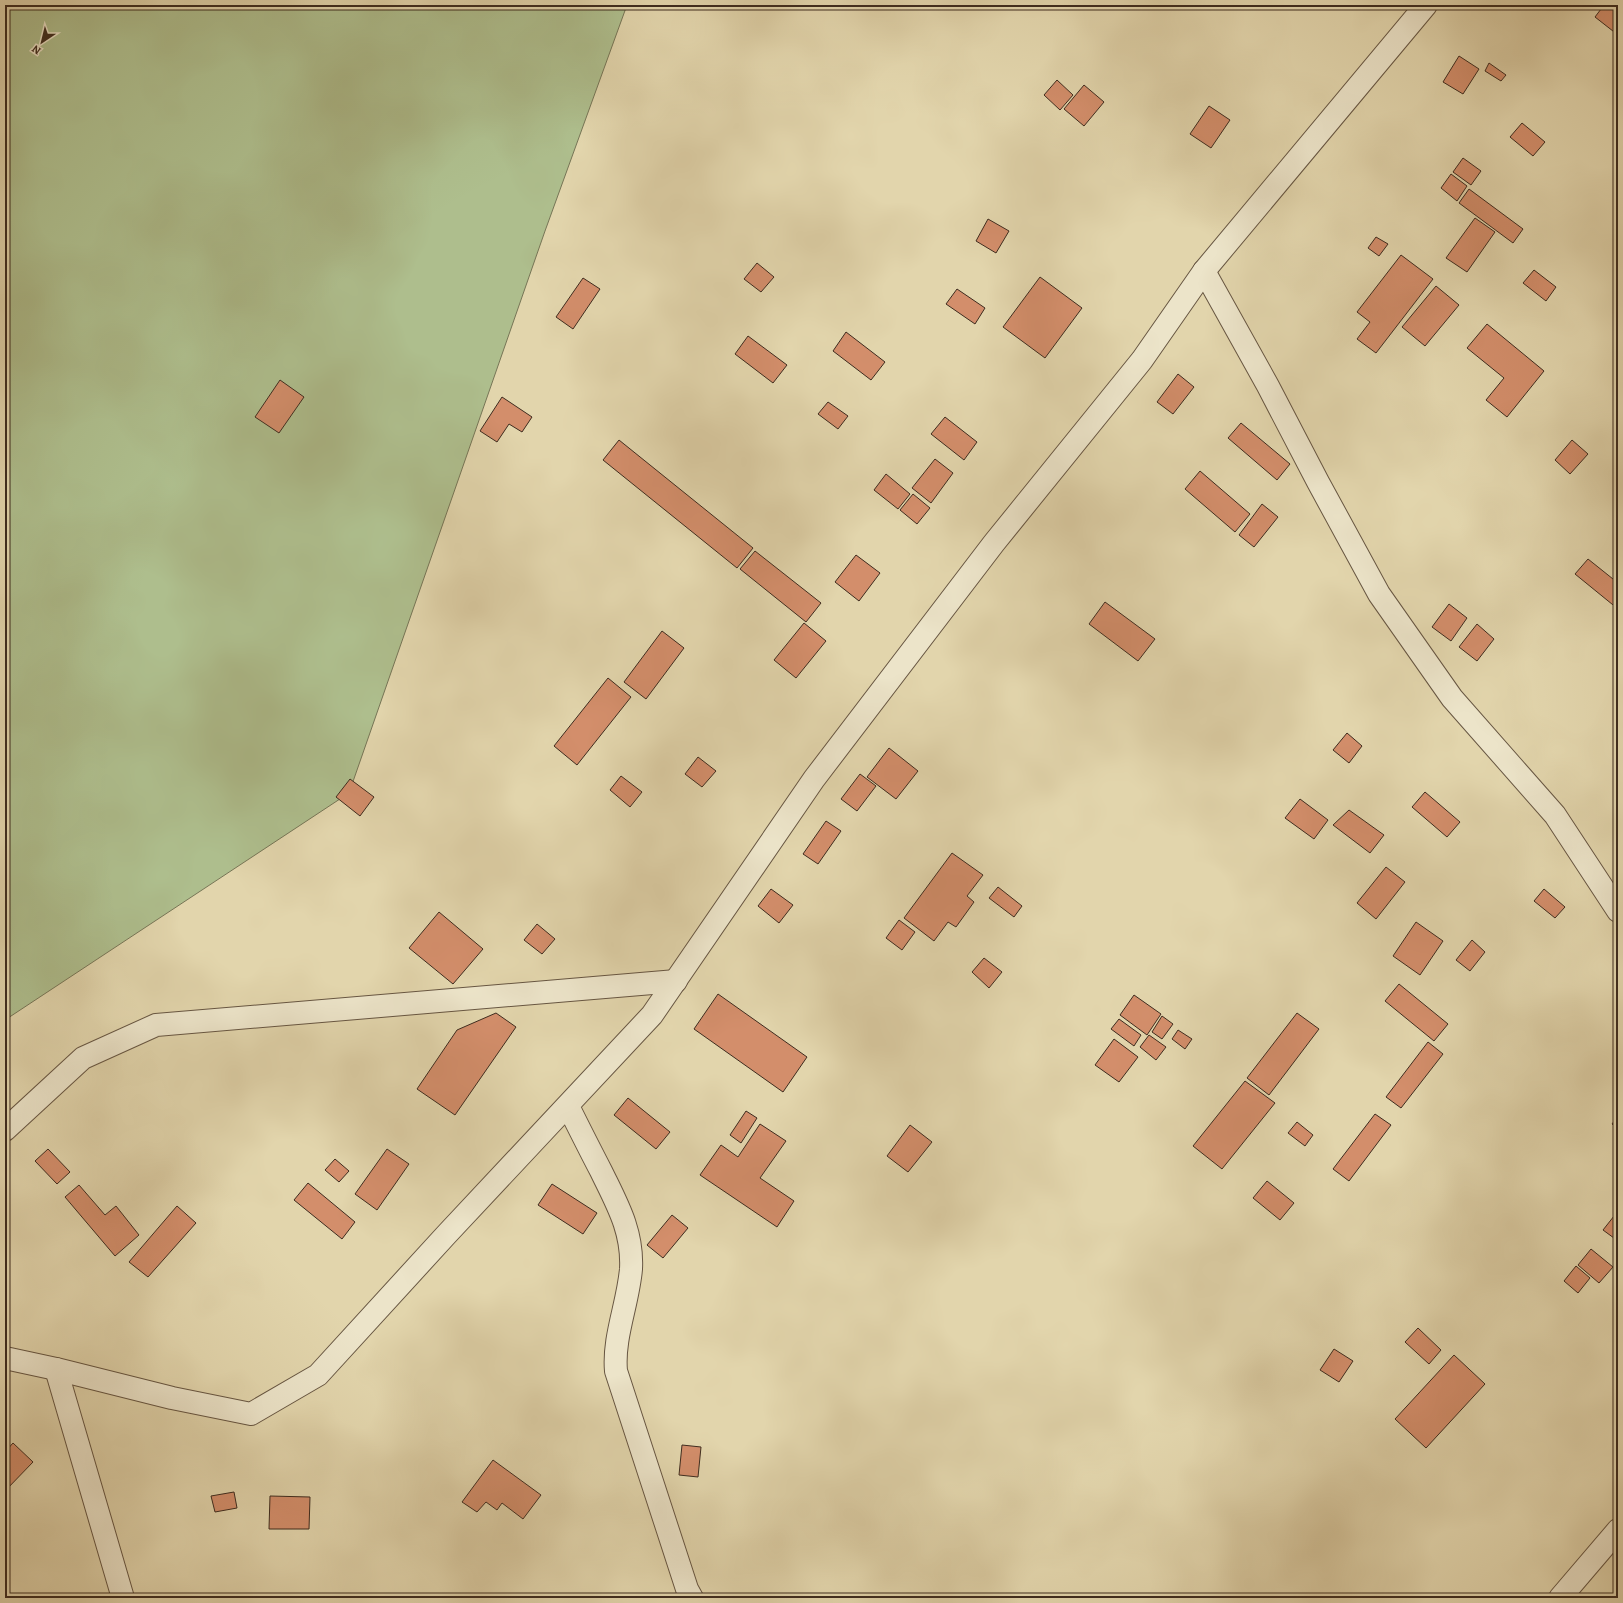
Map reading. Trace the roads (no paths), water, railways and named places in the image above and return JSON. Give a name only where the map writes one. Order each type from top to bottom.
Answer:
[{"type":"street","points":[[5,1358],[172,1398],[251,1414],[318,1375],[446,1235],[652,1015],[814,779],[994,543],[1142,360],[1204,271],[1426,5]]},
{"type":"street","points":[[1204,271],[1268,386],[1379,594],[1452,698],[1554,814],[1618,911]]},
{"type":"street","points":[[5,1130],[83,1058],[156,1025],[676,981]]},
{"type":"street","points":[[568,1106],[624,1219],[630,1243],[631,1266],[626,1305],[615,1351],[616,1371],[687,1589],[692,1598]]},
{"type":"street","points":[[56,1369],[123,1598]]},
{"type":"street","points":[[1560,1598],[1618,1530]]}]
